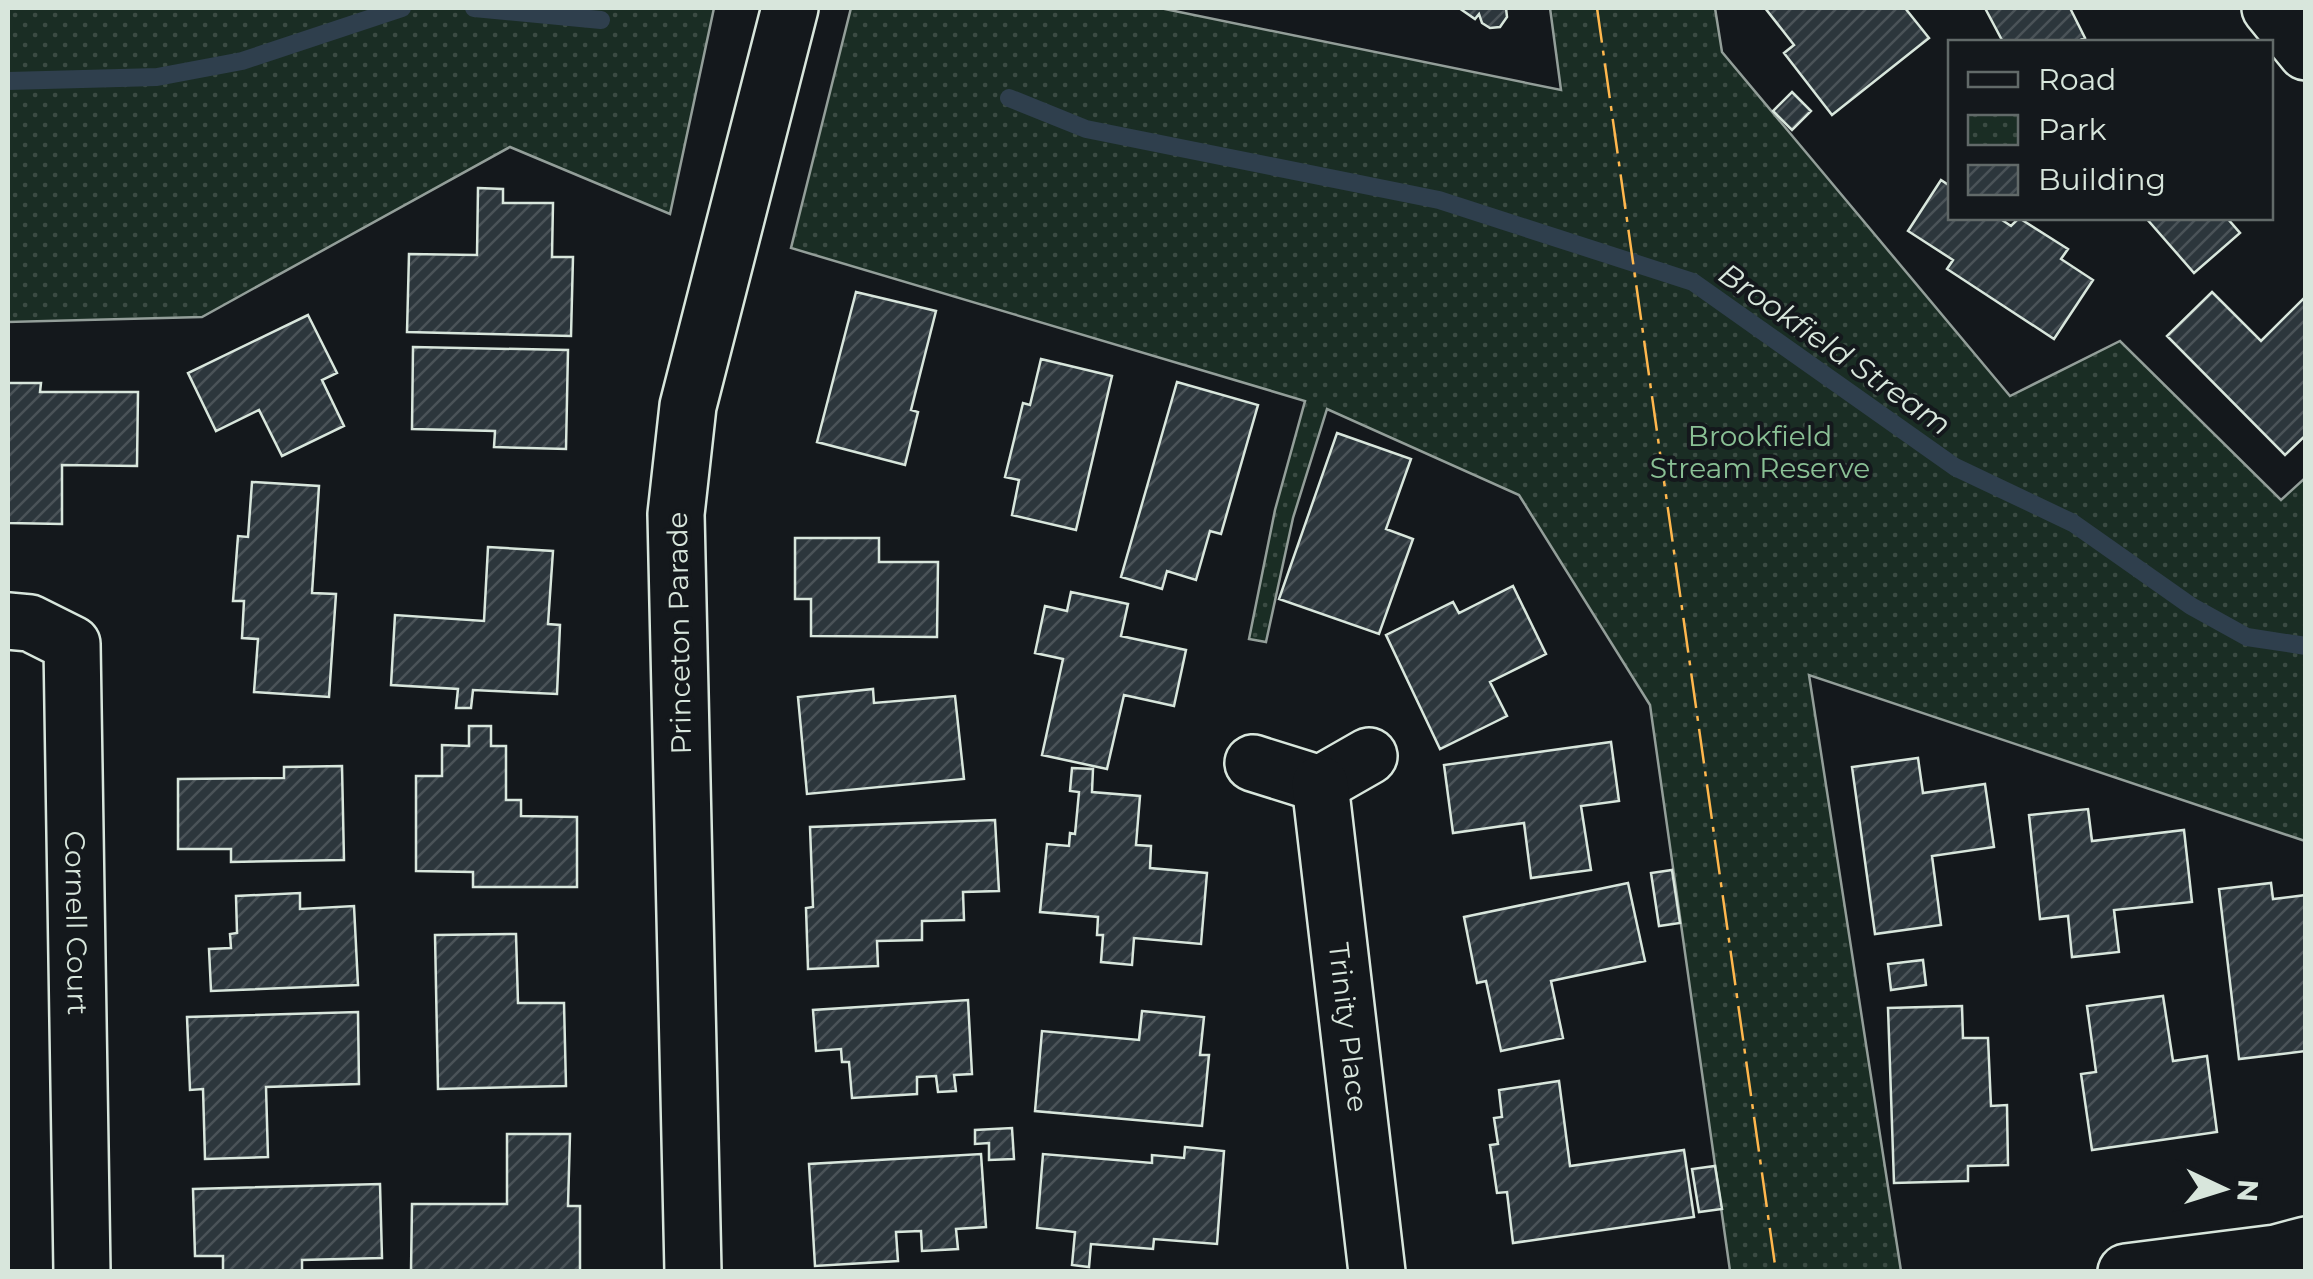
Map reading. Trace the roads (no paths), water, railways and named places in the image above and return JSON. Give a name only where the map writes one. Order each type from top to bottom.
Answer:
[{"type":"street","name":"Princeton Parade","points":[[692,1272],[676,514],[688,406],[790,8]]},
{"type":"street","points":[[2270,8],[2306,52]]},
{"type":"street","name":"Cornell Court","points":[[8,621],[30,622],[72,644],[82,1272]]},
{"type":"street","points":[[1254,763],[1320,784],[1369,756]]},
{"type":"street","name":"Trinity Place","points":[[1320,784],[1377,1272]]},
{"type":"street","points":[[2126,1272],[2276,1253],[2306,1244]]},
{"type":"waterway","name":"Brookfield Stream","points":[[8,81],[157,77],[242,61],[402,8]]},
{"type":"waterway","name":"Brookfield Stream","points":[[474,8],[601,20]]},
{"type":"waterway","name":"Brookfield Stream","points":[[1009,98],[1086,129],[1439,200],[1693,282],[1955,467],[2073,523],[2191,606],[2247,637],[2306,646]]},
{"type":"park label","name":"Brookfield Stream Reserve","points":[[1760,452]]}]
